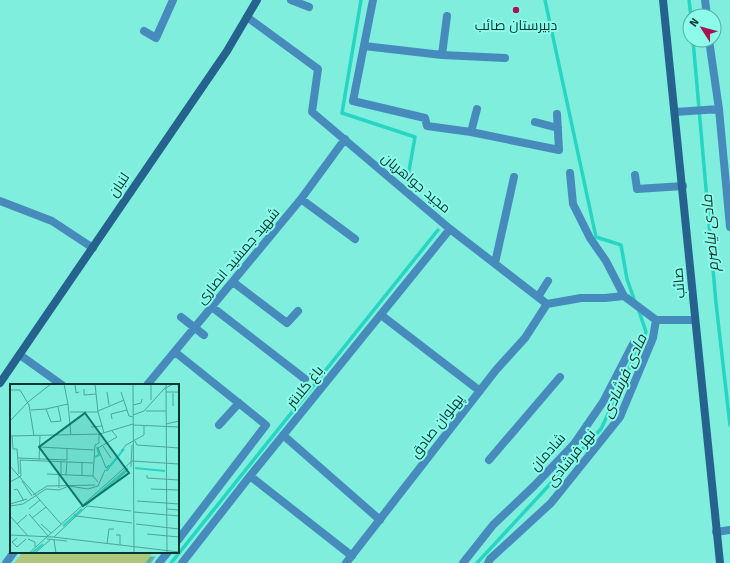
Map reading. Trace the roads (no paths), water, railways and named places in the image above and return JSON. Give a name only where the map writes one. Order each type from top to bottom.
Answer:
[{"type":"main road","name":"لنبان","points":[[0,383],[227,51],[256,0]]},
{"type":"main road","name":"صائب","points":[[663,0],[720,563]]},
{"type":"street","points":[[144,31],[156,38],[173,0]]},
{"type":"street","points":[[291,0],[309,7]]},
{"type":"street","points":[[373,0],[353,100],[425,118],[427,126],[471,132],[559,150],[558,114]]},
{"type":"street","points":[[442,55],[447,16]]},
{"type":"street","name":"مجید جواهریان","points":[[247,17],[318,69],[312,112],[450,229],[547,304]]},
{"type":"street","points":[[364,46],[442,55],[505,58]]},
{"type":"street","points":[[710,48],[715,109],[730,227]]},
{"type":"street","points":[[675,112],[692,112],[715,109]]},
{"type":"street","points":[[471,132],[478,110]]},
{"type":"street","points":[[535,122],[558,128]]},
{"type":"street","name":"شهید جمشید انصاری","points":[[148,384],[301,199],[345,139]]},
{"type":"street","points":[[570,173],[573,204],[590,238],[606,261],[624,296],[656,320],[695,320]]},
{"type":"street","points":[[635,175],[638,189],[683,186]]},
{"type":"street","points":[[495,264],[514,177]]},
{"type":"street","points":[[301,199],[355,239]]},
{"type":"street","points":[[0,201],[52,221],[93,248]]},
{"type":"street","name":"باغ کلانتر","points":[[182,563],[250,476],[450,229]]},
{"type":"street","points":[[538,297],[548,281]]},
{"type":"street","points":[[233,282],[287,323],[298,311]]},
{"type":"street","points":[[547,304],[581,298],[624,296]]},
{"type":"street","name":"پهلوان صادق","points":[[346,563],[496,370],[525,338],[547,304]]},
{"type":"street","points":[[212,306],[305,379]]},
{"type":"street","points":[[381,315],[480,391]]},
{"type":"street","points":[[181,317],[204,334]]},
{"type":"street","name":"نهر فرشادی","points":[[488,563],[490,559],[551,503],[620,417],[653,338],[656,320]]},
{"type":"street","name":"شادمان","points":[[463,563],[493,525],[534,486],[574,444],[603,402],[633,344]]},
{"type":"street","points":[[175,352],[266,425],[179,539]]},
{"type":"street","points":[[20,355],[61,384]]},
{"type":"street","points":[[489,460],[560,377]]},
{"type":"street","points":[[219,425],[239,403]]},
{"type":"street","points":[[283,435],[380,520]]},
{"type":"street","points":[[250,476],[352,556]]},
{"type":"street","points":[[716,532],[730,530]]},
{"type":"street","points":[[0,558],[6,563],[13,553]]},
{"type":"street","points":[[159,563],[167,553]]},
{"type":"waterway","points":[[361,0],[342,113],[415,137],[407,182]]},
{"type":"waterway","name":"مادی فرشادی","points":[[545,0],[596,237],[621,245],[627,279],[635,302]]},
{"type":"waterway","name":"مادی نیاصرم","points":[[689,0],[690,8]]},
{"type":"waterway","name":"مادی نیاصرم","points":[[694,48],[716,303],[730,425]]},
{"type":"waterway","points":[[171,563],[438,230]]},
{"type":"waterway","name":"مادی فرشادی","points":[[477,563],[601,429],[646,332],[638,308]]},
{"type":"place","name":"دبیرستان صائب","points":[[516,10]]}]
